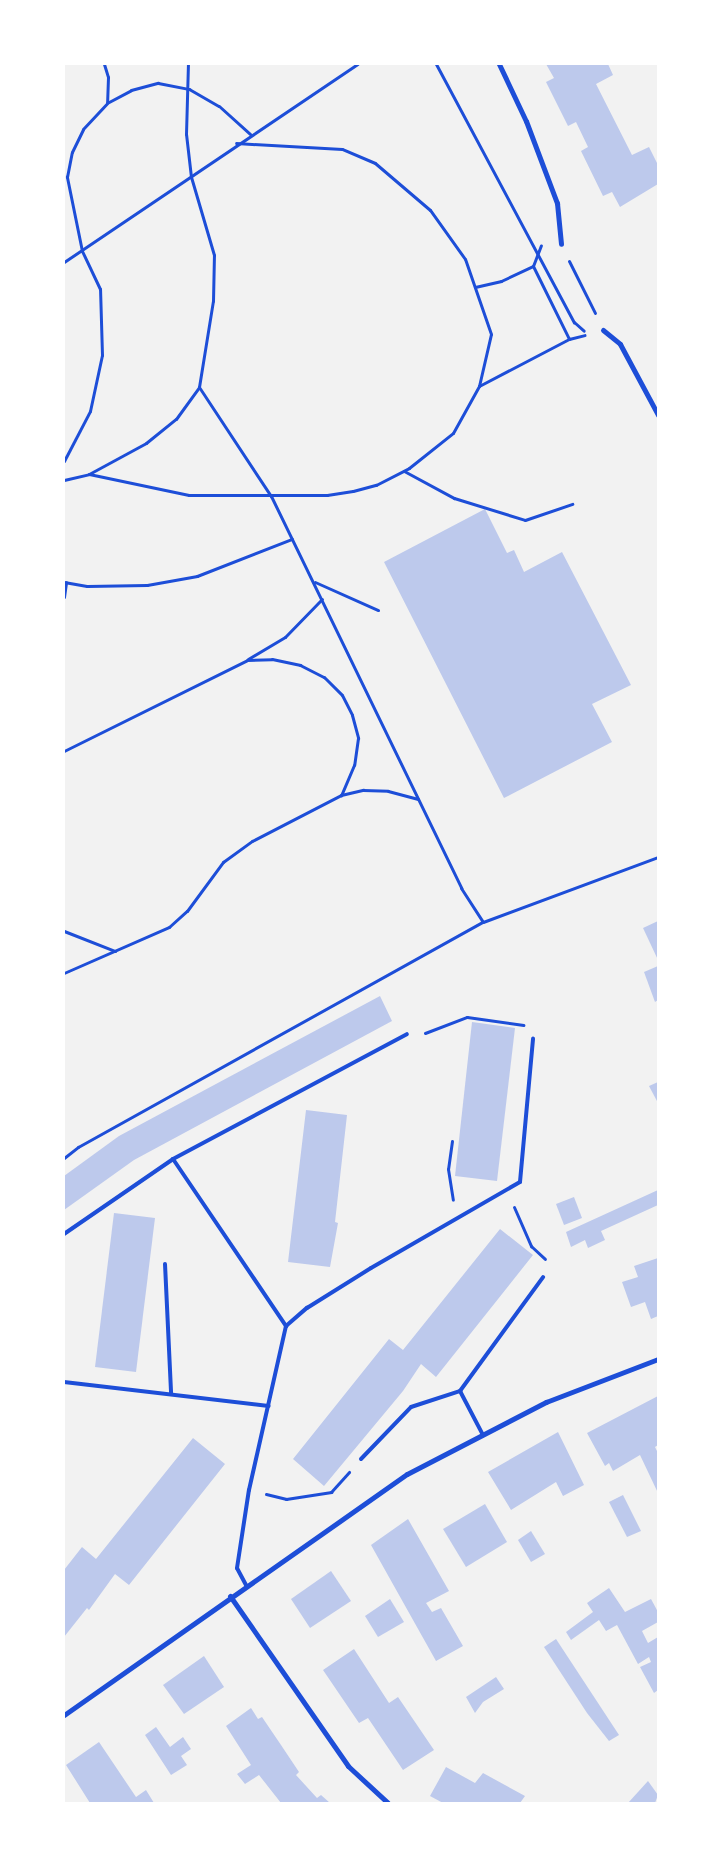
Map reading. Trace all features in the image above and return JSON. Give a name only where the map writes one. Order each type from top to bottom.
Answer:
[{"type":"street","points":[[499,64],[526,121],[558,203],[558,233],[561,244]]},
{"type":"street","points":[[603,330],[620,344],[658,415]]},
{"type":"street","points":[[64,1715],[230,1596],[407,1474],[546,1402],[658,1359]]},
{"type":"street","points":[[230,1596],[348,1766],[388,1803]]},
{"type":"lane","points":[[64,1234],[173,1159],[407,1034]]},
{"type":"lane","points":[[246,1585],[237,1568],[248,1490],[286,1326],[307,1308],[520,1182],[533,1040]]},
{"type":"lane","points":[[173,1159],[286,1326]]},
{"type":"lane","points":[[165,1264],[171,1393]]},
{"type":"lane","points":[[361,1459],[411,1407],[460,1391],[543,1277]]},
{"type":"lane","points":[[64,1382],[171,1393],[268,1406]]},
{"type":"lane","points":[[460,1391],[483,1435]]},
{"type":"path","points":[[104,64],[108,77],[107,103]]},
{"type":"path","points":[[64,480],[89,474],[146,443],[176,419],[200,387],[213,301],[214,254],[191,177],[186,134],[189,89],[188,64]]},
{"type":"path","points":[[64,262],[191,177],[236,143],[358,64]]},
{"type":"path","points":[[436,64],[574,322],[588,335],[569,339],[479,386]]},
{"type":"path","points":[[64,461],[90,411],[102,355],[100,289],[82,251],[67,177],[72,152],[83,129],[107,103],[131,90],[158,83],[189,89],[219,106],[250,134]]},
{"type":"path","points":[[89,474],[189,495],[271,496],[353,492],[376,485],[403,471],[452,433],[479,386],[491,334],[465,259],[430,210],[375,163],[342,150],[236,143]]},
{"type":"path","points":[[475,287],[500,281],[533,266],[542,242],[558,233]]},
{"type":"path","points":[[561,244],[603,330]]},
{"type":"path","points":[[533,266],[569,339]]},
{"type":"path","points":[[200,387],[271,496],[315,582],[461,888],[483,922]]},
{"type":"path","points":[[403,471],[454,498],[525,520],[572,504]]},
{"type":"path","points":[[64,597],[65,582],[87,586],[147,585],[197,576],[292,539]]},
{"type":"path","points":[[315,582],[378,610]]},
{"type":"path","points":[[64,751],[246,660],[285,637],[322,599]]},
{"type":"path","points":[[246,660],[272,658],[300,665],[324,677],[342,695],[352,715],[358,738],[354,765],[341,795]]},
{"type":"path","points":[[64,974],[116,952],[169,926],[188,911],[223,862],[252,841],[341,795],[363,790],[388,791],[418,799]]},
{"type":"path","points":[[64,1158],[78,1147],[483,922],[658,857]]},
{"type":"path","points":[[64,931],[116,952]]},
{"type":"path","points":[[407,1034],[418,1035],[467,1017],[528,1025],[533,1040]]},
{"type":"path","points":[[452,1141],[448,1169],[458,1218]]},
{"type":"path","points":[[506,1190],[531,1246],[546,1259],[543,1277]]},
{"type":"path","points":[[248,1490],[286,1499],[332,1492],[361,1459]]},
{"type":"building","points":[[546,64],[608,64],[613,75],[596,84],[632,155],[649,147],[658,165],[658,184],[620,207],[612,192],[603,196],[581,151],[588,147],[576,122],[568,126],[546,82],[554,78]]},
{"type":"building","points":[[485,509],[507,553],[514,550],[524,572],[562,552],[631,685],[592,704],[612,742],[504,798],[384,562]]},
{"type":"building","points":[[658,921],[658,960],[643,928]]},
{"type":"building","points":[[658,966],[658,1000],[655,1002],[644,972]]},
{"type":"building","points":[[380,996],[392,1021],[134,1160],[64,1210],[64,1176],[119,1136]]},
{"type":"building","points":[[472,1022],[515,1028],[497,1181],[455,1176]]},
{"type":"building","points":[[658,1082],[658,1103],[649,1086]]},
{"type":"building","points":[[306,1110],[347,1115],[335,1222],[338,1223],[330,1267],[288,1262]]},
{"type":"building","points":[[658,1190],[658,1205],[601,1231],[605,1240],[588,1248],[585,1240],[571,1247],[566,1232]]},
{"type":"building","points":[[574,1197],[582,1218],[564,1225],[556,1204]]},
{"type":"building","points":[[114,1213],[155,1218],[136,1372],[95,1367]]},
{"type":"building","points":[[500,1229],[533,1255],[436,1377],[421,1364],[403,1391],[324,1486],[293,1459],[389,1339],[403,1350]]},
{"type":"building","points":[[658,1258],[658,1316],[651,1319],[645,1302],[631,1307],[622,1282],[638,1277],[634,1266]]},
{"type":"building","points":[[658,1396],[658,1445],[655,1447],[658,1453],[658,1493],[640,1455],[613,1471],[609,1463],[605,1466],[587,1433]]},
{"type":"building","points":[[558,1432],[584,1485],[563,1496],[556,1482],[511,1510],[488,1472]]},
{"type":"building","points":[[193,1438],[225,1464],[129,1585],[115,1574],[89,1610],[87,1608],[64,1637],[64,1570],[82,1547],[96,1559]]},
{"type":"building","points":[[623,1495],[641,1531],[627,1537],[609,1502]]},
{"type":"building","points":[[485,1504],[507,1542],[466,1567],[443,1529]]},
{"type":"building","points":[[408,1519],[449,1591],[426,1603],[432,1612],[441,1608],[463,1646],[436,1661],[371,1545]]},
{"type":"building","points":[[531,1531],[545,1554],[531,1562],[518,1540]]},
{"type":"building","points":[[331,1571],[351,1601],[310,1628],[291,1599]]},
{"type":"building","points":[[609,1588],[625,1612],[651,1599],[658,1612],[658,1622],[642,1631],[648,1643],[658,1637],[658,1690],[654,1693],[640,1667],[651,1662],[649,1657],[638,1664],[617,1625],[606,1631],[599,1620],[571,1640],[566,1632],[593,1612],[587,1603]]},
{"type":"building","points":[[390,1599],[404,1622],[378,1637],[365,1616]]},
{"type":"building","points":[[556,1639],[619,1735],[609,1741],[587,1713],[544,1647]]},
{"type":"building","points":[[354,1649],[389,1703],[398,1697],[434,1750],[403,1770],[368,1718],[359,1723],[323,1670]]},
{"type":"building","points":[[204,1656],[224,1687],[184,1714],[163,1685]]},
{"type":"building","points":[[496,1677],[504,1689],[483,1702],[475,1713],[466,1697]]},
{"type":"building","points":[[251,1708],[258,1719],[262,1717],[281,1745],[299,1772],[296,1775],[317,1798],[321,1795],[330,1803],[281,1803],[259,1775],[245,1784],[237,1774],[251,1765],[226,1726]]},
{"type":"building","points":[[156,1727],[170,1747],[183,1737],[191,1749],[181,1756],[187,1765],[171,1775],[145,1735]]},
{"type":"building","points":[[99,1742],[136,1797],[146,1790],[154,1803],[90,1803],[66,1765]]},
{"type":"building","points":[[446,1767],[475,1783],[483,1773],[525,1796],[520,1803],[443,1803],[430,1796]]},
{"type":"building","points":[[648,1781],[658,1795],[655,1803],[628,1803]]}]
